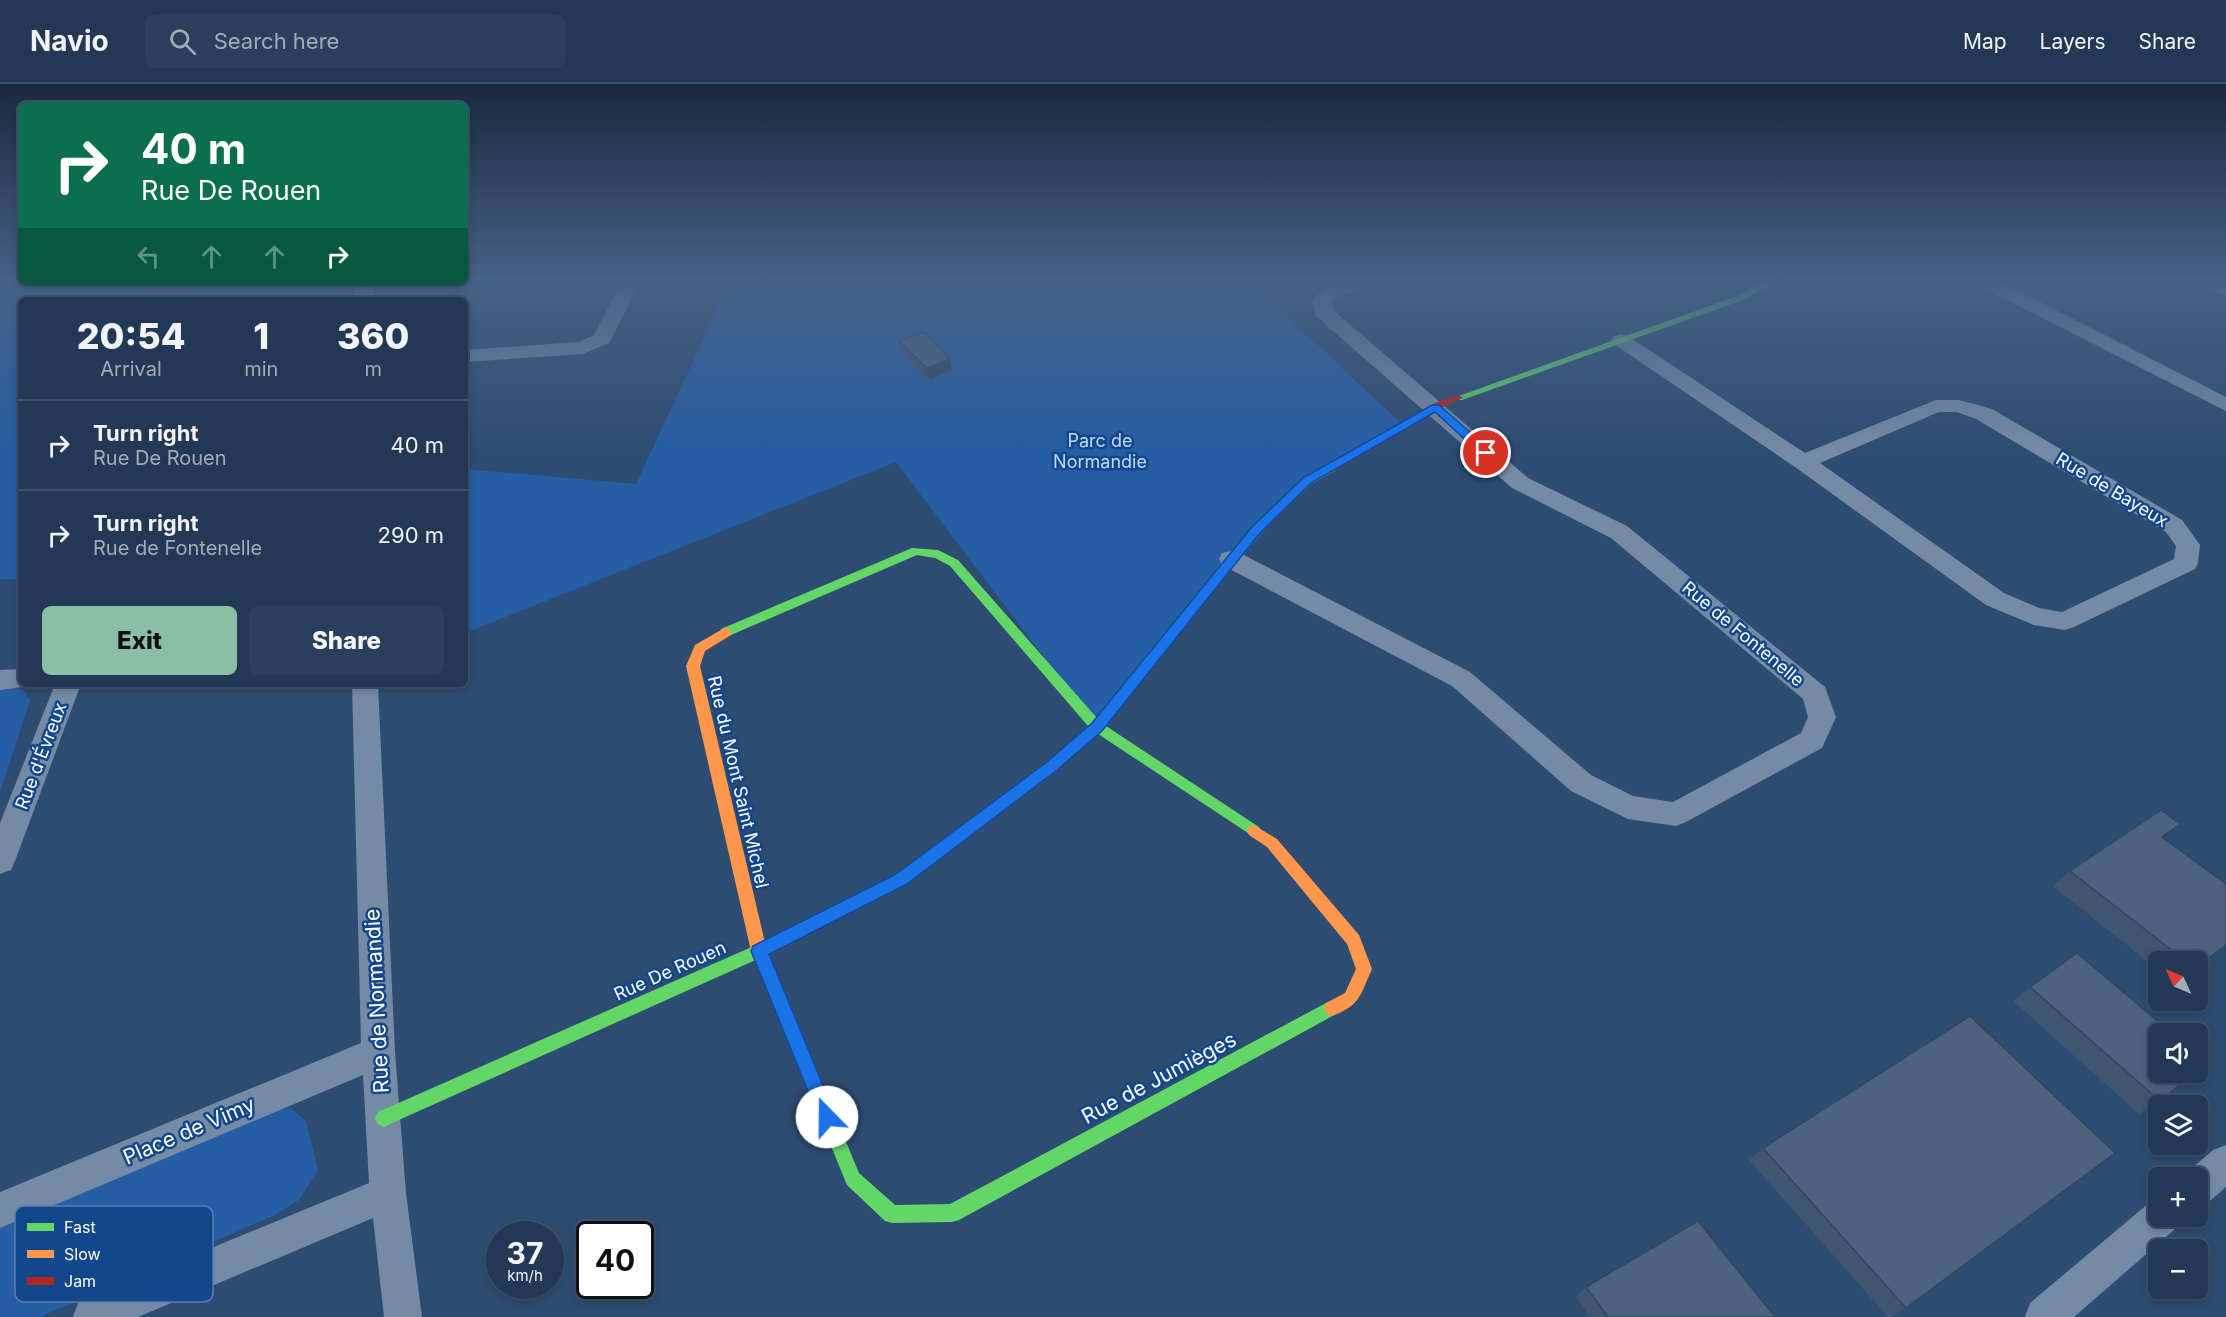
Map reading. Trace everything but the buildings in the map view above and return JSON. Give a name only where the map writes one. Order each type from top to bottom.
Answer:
[{"type":"street","points":[[468,356],[583,348],[602,339]]},
{"type":"street","name":"Rue de Fontenelle","points":[[1231,559],[1461,679],[1581,783],[1628,807],[1676,814],[1812,740],[1822,717],[1815,694],[1618,532],[1520,483],[1354,339]]},
{"type":"street","name":"Rue De Rouen","points":[[384,1118],[759,951],[901,879],[1052,766],[1097,727],[1231,559],[1255,531],[1307,481],[1435,407],[1625,339]]},
{"type":"street","points":[[2096,339],[2226,405]]},
{"type":"street","name":"Rue de Bayeux","points":[[1621,340],[1803,462],[1995,599],[2034,616],[2065,621],[2186,563],[2188,545],[2174,526],[1984,414],[1959,406],[1936,406],[1803,462]]},
{"type":"street","name":"Rue du Mont Saint Michel","points":[[759,951],[693,666],[700,648],[718,635],[916,551],[938,554],[954,563],[1097,727]]},
{"type":"street","points":[[0,680],[18,680]]},
{"type":"street","name":"Rue d'Évreux","points":[[0,861],[67,687]]},
{"type":"street","name":"Rue de Normandie","points":[[365,687],[378,1052],[388,1193],[403,1317]]},
{"type":"street","name":"Rue de Jumièges","points":[[759,951],[853,1179],[892,1214],[952,1213],[1351,998],[1364,969],[1353,940],[1272,843],[1097,727]]},
{"type":"street","name":"Place de Vimy","points":[[0,1210],[378,1052]]},
{"type":"street","points":[[2208,1178],[2226,1163]]},
{"type":"street","points":[[213,1266],[388,1193]]},
{"type":"street","points":[[2043,1317],[2149,1227]]},
{"type":"street","points":[[92,1317],[128,1302]]},
{"type":"green space","points":[[0,339],[18,339],[18,579],[0,579]]},
{"type":"green space","name":"Parc de Normandie","points":[[704,339],[1311,339],[1403,425],[1307,481],[1097,727],[896,462],[468,632],[468,469],[636,484]]},
{"type":"green space","points":[[10,687],[23,690],[30,700],[0,792],[0,689]]},
{"type":"green space","points":[[290,1108],[306,1121],[318,1170],[299,1200],[275,1215],[213,1242],[213,1206],[43,1206],[268,1112]]},
{"type":"green space","points":[[15,1218],[15,1302],[75,1302],[40,1317],[0,1317],[0,1224]]},
{"type":"traffic: fast","points":[[1458,398],[1626,339]]},
{"type":"traffic: fast","points":[[981,819],[1052,766],[1097,727],[1255,531],[1307,481],[1332,467]]},
{"type":"traffic: fast","points":[[916,551],[938,554],[954,563],[1097,727],[1254,831]]},
{"type":"traffic: fast","points":[[726,632],[916,551]]},
{"type":"traffic: fast","points":[[384,1118],[765,948]]},
{"type":"traffic: fast","points":[[767,971],[853,1179],[892,1214],[952,1213],[1332,1008]]},
{"type":"traffic: slow","points":[[726,632],[700,648],[693,666],[759,951],[767,971]]},
{"type":"traffic: slow","points":[[1254,831],[1272,843],[1353,940],[1364,969],[1351,998],[1332,1008]]},
{"type":"traffic: jam","points":[[1332,467],[1443,403],[1458,398]]},
{"type":"traffic: jam","points":[[765,948],[901,879],[981,819]]},
{"type":"route","points":[[827,1117],[759,951],[901,879],[1052,766],[1097,727],[1231,559],[1255,531],[1307,481],[1435,407],[1486,453]]}]
